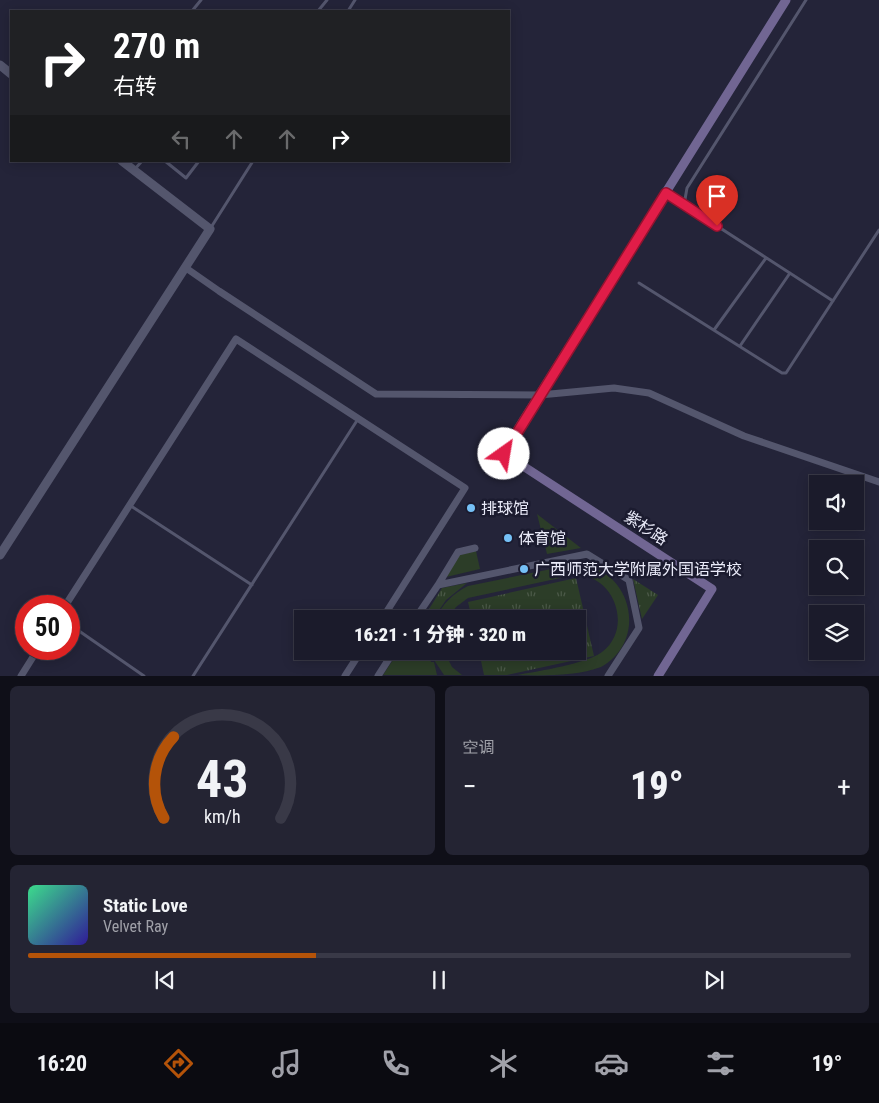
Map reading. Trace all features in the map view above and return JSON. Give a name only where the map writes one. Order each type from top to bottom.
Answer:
[{"type":"main road","points":[[540,395],[786,0]]},
{"type":"main road","name":"紫杉路","points":[[540,395],[504,454],[712,589],[658,676]]},
{"type":"street","points":[[0,65],[10,73]]},
{"type":"street","points":[[0,555],[210,229],[123,162]]},
{"type":"street","points":[[186,268],[376,394],[540,395],[614,388],[649,393],[744,436],[879,482]]},
{"type":"street","points":[[72,595],[236,339],[465,488],[388,610]]},
{"type":"street","points":[[421,610],[458,552],[475,548]]},
{"type":"street","points":[[438,585],[587,554],[628,580],[638,628],[608,676]]},
{"type":"street","points":[[21,676],[31,660]]},
{"type":"street","points":[[346,676],[356,660]]},
{"type":"street","points":[[378,676],[388,660]]},
{"type":"lane","points":[[193,10],[201,0]]},
{"type":"lane","points":[[319,10],[327,0]]},
{"type":"lane","points":[[684,204],[687,188],[806,0]]},
{"type":"lane","points":[[134,170],[141,162]]},
{"type":"lane","points":[[166,162],[186,178],[198,162]]},
{"type":"lane","points":[[210,229],[252,162]]},
{"type":"lane","points":[[666,193],[833,301]]},
{"type":"lane","points":[[639,283],[782,373],[786,373],[879,230]]},
{"type":"lane","points":[[714,330],[766,258]]},
{"type":"lane","points":[[740,346],[790,273]]},
{"type":"lane","points":[[194,676],[358,418]]},
{"type":"lane","points":[[130,505],[252,584]]},
{"type":"lane","points":[[80,632],[144,676]]},
{"type":"green space","points":[[537,514],[581,548],[547,554]]},
{"type":"green space","points":[[476,551],[480,569],[446,577],[459,555]]},
{"type":"green space","points":[[580,564],[598,569],[612,579],[622,593],[628,608],[629,625],[625,641],[616,655],[601,667],[571,674],[517,675],[586,660],[602,652],[612,642],[617,630],[618,617],[615,604],[609,592],[600,583],[588,577],[574,575],[468,598],[454,610],[440,610],[457,592],[468,586]]},
{"type":"green space","points":[[576,578],[583,610],[470,610],[468,602]]},
{"type":"green space","points":[[633,579],[658,595],[642,619]]},
{"type":"green space","points":[[467,583],[446,600],[439,610],[429,610],[442,588]]},
{"type":"green space","points":[[586,621],[594,656],[586,658]]},
{"type":"green space","points":[[393,660],[431,660],[431,662],[434,662],[437,675],[383,675]]},
{"type":"green space","points":[[434,660],[448,660],[452,667],[462,675],[444,675]]},
{"type":"green space","points":[[481,660],[576,660],[507,675],[484,675]]},
{"type":"place","name":"排球馆","points":[[471,508]]},
{"type":"place","name":"体育馆","points":[[508,538]]},
{"type":"place","name":"广西师范大学附属外国语学校","points":[[524,569]]},
{"type":"route","points":[[504,454],[666,193],[717,226]]}]
